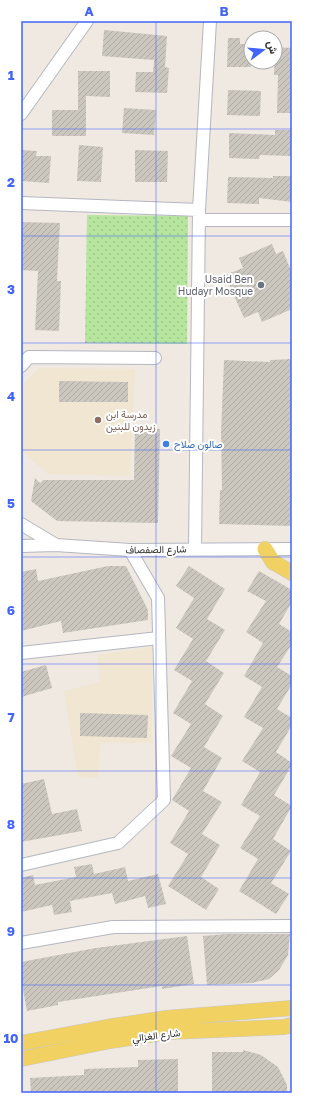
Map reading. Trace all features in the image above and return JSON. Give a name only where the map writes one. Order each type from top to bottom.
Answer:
[{"type":"main road","points":[[265,549],[273,562],[292,573]]},
{"type":"main road","name":"شارع الغزالي","points":[[21,1043],[107,1027],[167,1018],[292,1008]]},
{"type":"main road","name":"شارع الغزالي","points":[[21,1059],[110,1041],[167,1032],[284,1027],[292,1025]]},
{"type":"street","points":[[21,114],[87,21]]},
{"type":"street","points":[[195,549],[199,215],[210,21]]},
{"type":"street","points":[[21,203],[292,220]]},
{"type":"street","points":[[21,366],[29,357],[155,358]]},
{"type":"street","points":[[21,524],[56,545]]},
{"type":"street","name":"شارع الصفصاف","points":[[21,546],[56,545],[130,550],[292,549]]},
{"type":"street","points":[[21,865],[118,843],[164,800],[158,598],[130,550]]},
{"type":"street","points":[[21,653],[159,638]]},
{"type":"street","points":[[21,943],[113,928],[292,926]]},
{"type":"shaded area","points":[[39,368],[135,369],[130,476],[48,474],[21,450],[21,386]]},
{"type":"shaded area","points":[[152,647],[152,743],[100,743],[98,778],[78,777],[64,691],[100,682],[97,655]]},
{"type":"green space","points":[[87,215],[188,216],[187,344],[85,343]]},
{"type":"building","points":[[104,30],[167,36],[165,67],[169,68],[167,93],[135,92],[136,72],[153,72],[154,60],[102,56]]},
{"type":"building","points":[[228,38],[240,38],[240,44],[243,44],[243,67],[227,67]]},
{"type":"building","points":[[283,47],[292,48],[292,113],[277,113],[278,75],[274,75],[274,70],[283,70]]},
{"type":"building","points":[[78,71],[110,71],[110,97],[86,96],[86,136],[52,136],[52,110],[78,110]]},
{"type":"building","points":[[228,90],[261,91],[260,116],[227,115]]},
{"type":"building","points":[[124,108],[156,110],[154,135],[122,133]]},
{"type":"building","points":[[275,130],[292,130],[292,156],[260,155],[259,159],[229,158],[229,133],[275,135]]},
{"type":"building","points":[[79,145],[103,147],[101,182],[77,181]]},
{"type":"building","points":[[21,150],[37,151],[36,156],[51,156],[49,183],[21,181]]},
{"type":"building","points":[[135,150],[168,151],[167,182],[135,182]]},
{"type":"building","points":[[273,176],[292,176],[292,202],[259,198],[259,204],[227,203],[228,177],[273,178]]},
{"type":"building","points":[[21,222],[60,223],[57,281],[61,281],[59,331],[35,330],[38,271],[21,270]]},
{"type":"building","name":"Usaid Ben Hudayr Mosque","points":[[272,244],[276,254],[283,251],[292,273],[292,309],[262,322],[258,312],[244,318],[225,275],[243,268],[239,258]]},
{"type":"building","points":[[292,359],[292,526],[219,524],[220,490],[222,490],[221,433],[224,360],[270,362],[270,360]]},
{"type":"building","points":[[59,381],[128,382],[128,402],[59,402]]},
{"type":"building","points":[[135,428],[160,429],[158,523],[57,521],[31,501],[35,478],[40,483],[43,480],[134,480]]},
{"type":"building","points":[[108,566],[126,566],[148,610],[148,620],[63,633],[61,621],[21,631],[21,572],[36,569],[38,581]]},
{"type":"building","points":[[189,566],[225,589],[207,619],[225,630],[206,661],[224,673],[205,704],[223,716],[204,747],[222,758],[203,791],[222,802],[202,834],[220,845],[201,877],[219,889],[206,910],[168,886],[188,854],[170,843],[189,811],[172,800],[191,768],[171,756],[191,724],[173,713],[192,681],[174,670],[193,639],[176,628],[194,598],[176,586]]},
{"type":"building","points":[[259,571],[292,590],[292,602],[279,624],[292,632],[292,644],[277,667],[292,676],[292,684],[277,709],[292,718],[292,725],[276,752],[292,763],[292,765],[274,795],[292,806],[273,839],[291,851],[271,883],[289,894],[276,914],[239,891],[258,859],[240,848],[260,816],[241,805],[260,772],[242,761],[263,728],[244,717],[262,687],[244,676],[263,643],[246,632],[266,601],[247,591]]},
{"type":"building","points":[[46,665],[52,688],[21,697],[21,672]]},
{"type":"building","points":[[80,713],[148,715],[147,738],[80,736]]},
{"type":"building","points":[[44,779],[52,814],[77,809],[82,831],[21,842],[21,784]]},
{"type":"building","points":[[92,864],[94,874],[125,867],[128,881],[158,874],[166,904],[148,908],[145,896],[115,904],[112,893],[70,901],[72,912],[54,915],[52,905],[21,912],[21,878],[33,875],[35,885],[76,877],[74,867]]},
{"type":"building","points":[[227,934],[290,934],[288,955],[279,970],[269,979],[252,983],[207,985],[203,936]]},
{"type":"building","points":[[187,936],[194,984],[162,989],[162,986],[58,1002],[58,1005],[27,1011],[21,978],[21,962],[96,948]]},
{"type":"building","points":[[243,1050],[261,1055],[278,1067],[287,1085],[287,1093],[212,1093],[212,1052],[243,1052]]},
{"type":"building","points":[[178,1059],[178,1093],[31,1093],[30,1078],[84,1075],[84,1069],[138,1067],[138,1060]]},
{"type":"place","name":"Usaid Ben Hudayr Mosque","points":[[261,285]]},
{"type":"place","name":"مدرسة ابن زيدون للبنين","points":[[98,420]]},
{"type":"place","name":"صالون صلاح","points":[[166,444]]}]
